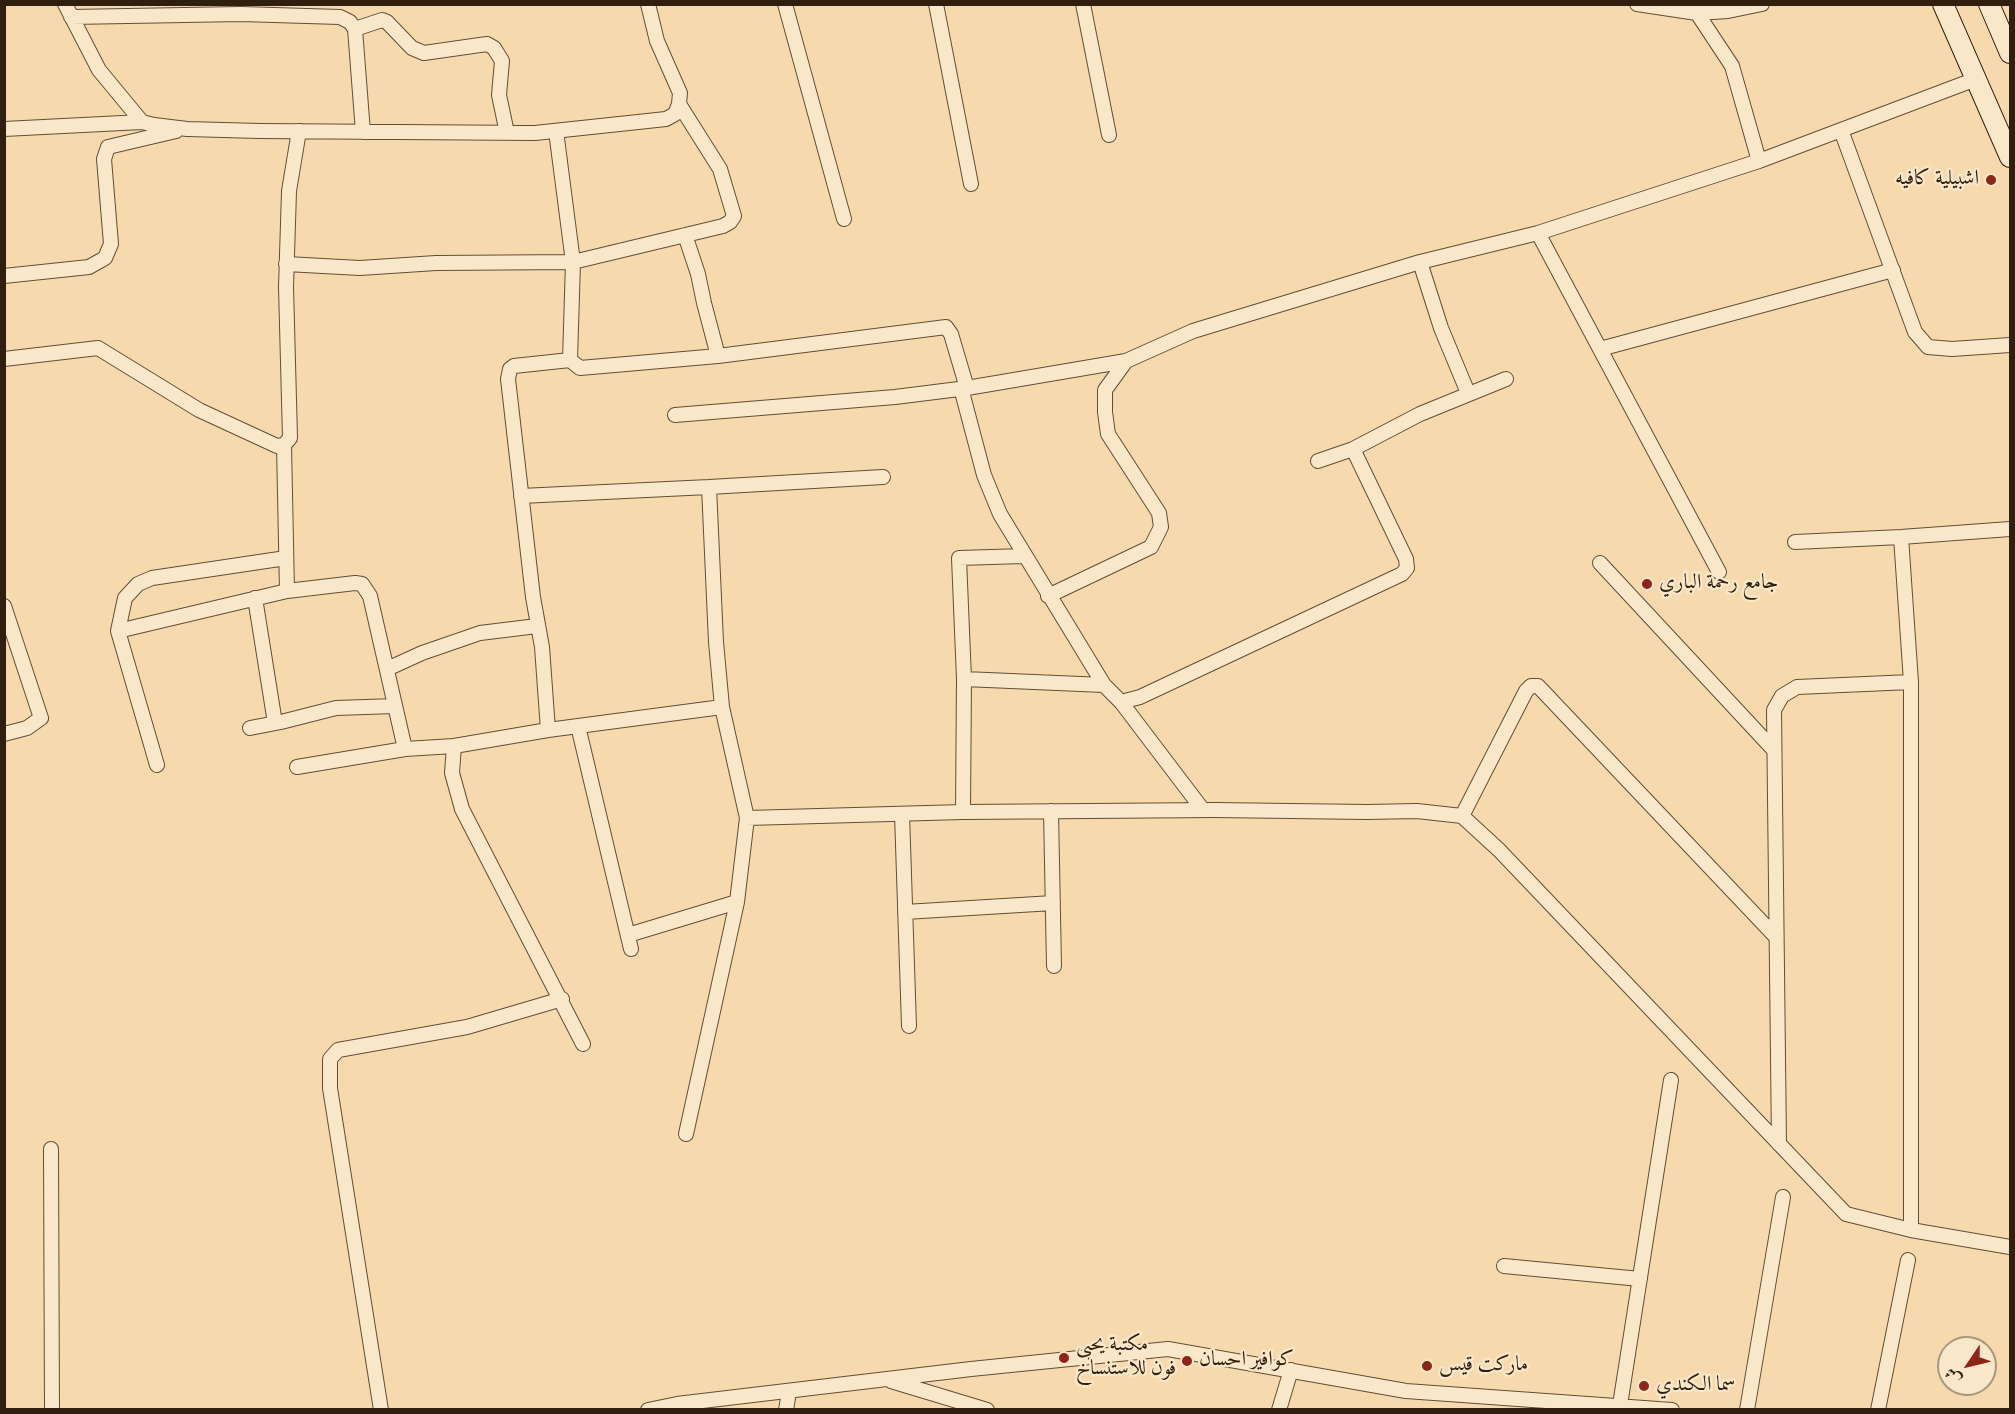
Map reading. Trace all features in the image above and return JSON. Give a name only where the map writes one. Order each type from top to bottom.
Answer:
[{"type":"main road","points":[[1943,4],[2010,157]]},
{"type":"main road","points":[[1989,4],[2010,53]]},
{"type":"street","points":[[4,129],[142,122],[187,129],[535,133],[666,119],[675,114],[680,93],[657,41],[648,4]]},
{"type":"street","points":[[785,4],[844,219]]},
{"type":"street","points":[[936,4],[971,183]]},
{"type":"street","points":[[1083,4],[1109,135]]},
{"type":"street","points":[[1641,5],[1697,13],[1728,11],[1762,4]]},
{"type":"street","points":[[142,122],[99,70],[68,11],[340,17],[350,22],[355,29],[363,132]]},
{"type":"street","points":[[1697,13],[1732,66],[1759,161]]},
{"type":"street","points":[[355,29],[382,20],[387,22],[411,48],[424,53],[488,44],[494,48],[502,61],[499,95],[507,133]]},
{"type":"street","points":[[675,415],[895,397],[1126,361],[1193,331],[1420,262],[1538,233],[1759,161],[1976,79]]},
{"type":"street","points":[[286,264],[360,268],[436,263],[573,262],[723,226],[734,216],[720,169],[679,104]]},
{"type":"street","points":[[4,276],[89,267],[105,258],[111,244],[104,159],[108,147],[187,129]]},
{"type":"street","points":[[1841,130],[1915,332],[1928,347],[1952,349],[2010,345]]},
{"type":"street","points":[[4,359],[98,348],[199,410],[277,446],[284,445],[290,438],[286,264],[289,191],[298,131]]},
{"type":"street","points":[[556,131],[573,262],[570,360]]},
{"type":"street","points":[[1538,233],[1719,572]]},
{"type":"street","points":[[685,235],[698,274],[718,356]]},
{"type":"street","points":[[1420,262],[1442,328],[1468,393]]},
{"type":"street","points":[[1600,349],[1893,270]]},
{"type":"street","points":[[548,730],[542,646],[537,627],[508,379],[510,369],[514,366],[570,360],[580,368],[718,356],[946,327],[951,334],[984,475],[1000,514],[1104,685],[1120,702],[1203,810]]},
{"type":"street","points":[[1048,596],[1151,548],[1161,527],[1159,513],[1108,434],[1105,390],[1126,361]]},
{"type":"street","points":[[1318,461],[1353,449],[1420,414],[1506,379]]},
{"type":"street","points":[[284,445],[287,591]]},
{"type":"street","points":[[1120,702],[1140,697],[1402,574],[1407,568],[1407,559],[1353,449]]},
{"type":"street","points":[[521,496],[883,477]]},
{"type":"street","points":[[686,1134],[737,902],[747,818],[722,707],[716,642],[709,487]]},
{"type":"street","points":[[1795,542],[2010,529]]},
{"type":"street","points":[[1901,537],[1911,681],[1911,1230]]},
{"type":"street","points":[[963,812],[964,679],[959,558],[1024,556]]},
{"type":"street","points":[[157,765],[117,631],[125,597],[138,584],[152,578],[286,558]]},
{"type":"street","points":[[1600,563],[1773,749]]},
{"type":"street","points":[[117,631],[287,591],[362,584],[370,596],[405,749]]},
{"type":"street","points":[[255,598],[275,723]]},
{"type":"street","points":[[4,606],[41,718],[27,728],[4,734]]},
{"type":"street","points":[[387,669],[422,653],[480,633],[537,627]]},
{"type":"street","points":[[964,679],[1104,685]]},
{"type":"street","points":[[1779,1144],[1774,710],[1782,696],[1789,690],[1806,685],[1911,681]]},
{"type":"street","points":[[1462,816],[1526,691],[1531,686],[1539,686],[1776,937]]},
{"type":"street","points":[[250,728],[336,708],[395,706]]},
{"type":"street","points":[[297,767],[405,749],[454,746],[548,730],[722,707]]},
{"type":"street","points":[[578,726],[629,942],[737,902]]},
{"type":"street","points":[[454,746],[452,773],[462,809],[583,1044]]},
{"type":"street","points":[[747,818],[963,812],[1203,810],[1417,811],[1462,816],[1499,849],[1846,1214],[1911,1230],[2010,1246]]},
{"type":"street","points":[[1051,812],[1054,966]]},
{"type":"street","points":[[902,814],[909,1026]]},
{"type":"street","points":[[905,912],[1053,903]]},
{"type":"street","points":[[381,1410],[330,1088],[330,1059],[338,1050],[466,1027],[561,999]]},
{"type":"street","points":[[1620,1406],[1671,1080]]},
{"type":"street","points":[[51,1149],[52,1410]]},
{"type":"street","points":[[1747,1410],[1783,1197]]},
{"type":"street","points":[[1878,1410],[1908,1260]]},
{"type":"street","points":[[1504,1266],[1640,1279]]},
{"type":"street","points":[[648,1410],[677,1404],[970,1369],[1168,1349],[1406,1391],[1672,1410]]},
{"type":"street","points":[[1279,1410],[1291,1370]]},
{"type":"street","points":[[887,1380],[987,1410]]},
{"type":"street","points":[[786,1410],[789,1392]]},
{"type":"place","name":"اشبيلية كافيه","points":[[1991,180]]},
{"type":"place","name":"جامع رحمة الباري","points":[[1647,584]]},
{"type":"place","name":"مكتبة يحيى فون للاستنساخ","points":[[1064,1358]]},
{"type":"place","name":"كوافير احسان","points":[[1187,1361]]},
{"type":"place","name":"ماركت قيس","points":[[1427,1366]]},
{"type":"place","name":"سما الكندي","points":[[1644,1386]]}]
